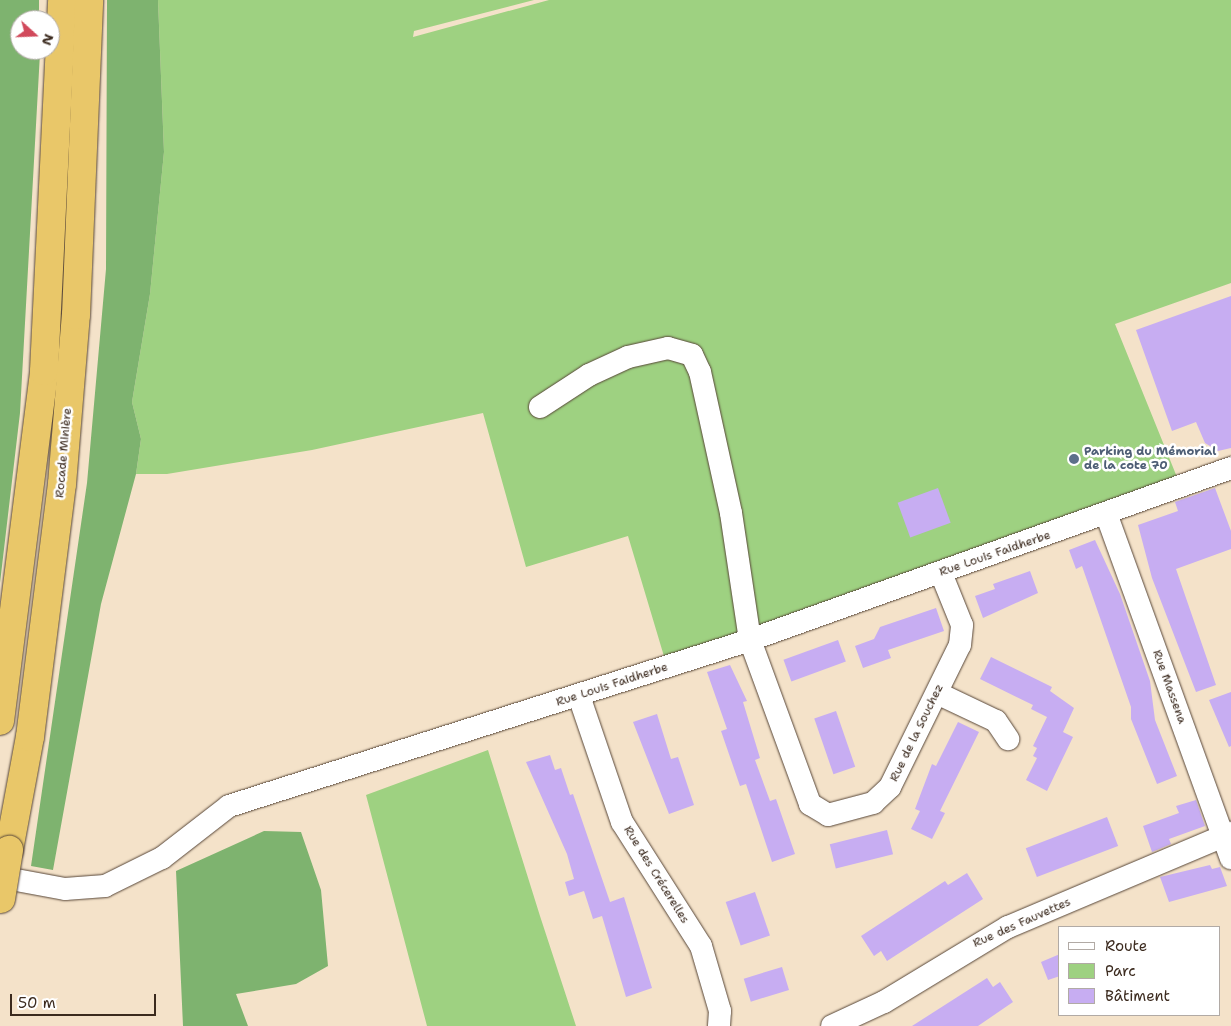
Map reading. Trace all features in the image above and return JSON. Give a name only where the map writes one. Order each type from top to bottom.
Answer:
[{"type":"highway","points":[[0,721],[44,371],[62,0]]},
{"type":"highway","name":"Rocade Minière","points":[[0,893],[30,737],[62,484],[79,252],[89,0]]},
{"type":"street","name":"Rue de la Souchez","points":[[540,407],[589,375],[628,357],[668,348],[692,355],[700,372],[731,513],[750,640],[810,804],[828,815],[872,803],[890,787],[960,645],[962,625],[941,573]]},
{"type":"street","name":"Rue Louis Faidherbe","points":[[0,893],[105,886],[162,858],[229,806],[750,640],[1107,516],[1231,468]]},
{"type":"street","name":"Rue Massena","points":[[1107,516],[1227,834],[1231,858]]},
{"type":"street","points":[[937,693],[996,721],[1008,739]]},
{"type":"street","name":"Rue des Crécerelles","points":[[579,696],[622,822],[700,946],[720,1012],[719,1026]]},
{"type":"street","name":"Rue des Fauvettes","points":[[840,1025],[884,1002],[974,944],[1227,834]]},
{"type":"green space","points":[[0,0],[39,0],[39,10],[10,10],[10,60],[40,60],[20,413],[0,583]]},
{"type":"green space","points":[[107,0],[158,0],[164,152],[150,294],[132,402],[141,439],[136,474],[101,604],[53,870],[31,866],[87,483],[106,269]]},
{"type":"green space","points":[[158,0],[534,0],[414,31],[413,37],[549,0],[1231,0],[1231,283],[1115,324],[1181,487],[666,663],[628,536],[526,567],[483,413],[312,450],[167,474],[136,474],[141,439],[132,402],[150,294],[164,152]]},
{"type":"green space","points":[[488,750],[576,1026],[427,1026],[366,795]]},
{"type":"green space","points":[[264,831],[301,832],[321,890],[328,966],[296,984],[236,994],[248,1026],[183,1026],[176,871]]},
{"type":"building","points":[[1231,296],[1231,448],[1218,451],[1205,443],[1196,422],[1172,431],[1136,330]]},
{"type":"building","points":[[938,488],[951,523],[910,537],[898,503]]},
{"type":"building","points":[[1215,488],[1231,531],[1231,549],[1176,569],[1216,685],[1196,692],[1152,578],[1138,525],[1178,511],[1175,502]]},
{"type":"building","points":[[1095,540],[1120,594],[1150,681],[1155,720],[1177,776],[1157,784],[1131,719],[1131,707],[1082,566],[1076,569],[1069,550]]},
{"type":"building","points":[[1030,571],[1038,593],[983,618],[975,596],[995,589],[993,584]]},
{"type":"building","points":[[936,608],[944,631],[888,650],[891,658],[863,668],[855,646],[874,639],[880,627]]},
{"type":"building","points":[[838,640],[846,662],[791,681],[783,660]]},
{"type":"building","points":[[991,657],[1052,687],[1050,691],[1074,708],[1063,732],[1073,737],[1047,791],[1026,780],[1037,758],[1033,756],[1037,748],[1033,746],[1047,717],[1031,709],[1033,705],[980,679]]},
{"type":"building","points":[[730,665],[747,701],[743,702],[760,758],[755,760],[770,801],[776,799],[795,854],[772,862],[746,784],[740,786],[721,731],[727,729],[707,672]]},
{"type":"building","points":[[1231,692],[1231,746],[1229,747],[1209,700]]},
{"type":"building","points":[[836,711],[855,767],[833,774],[814,718]]},
{"type":"building","points":[[657,714],[671,759],[678,757],[694,805],[669,814],[633,722]]},
{"type":"building","points":[[958,722],[979,732],[940,811],[945,813],[932,839],[911,829],[920,811],[915,809],[932,764],[936,766]]},
{"type":"building","points":[[550,755],[555,770],[561,768],[570,795],[573,794],[610,902],[624,897],[652,988],[626,997],[602,916],[593,919],[584,891],[569,896],[565,882],[574,879],[567,854],[526,762]]},
{"type":"building","points":[[1196,800],[1205,826],[1169,839],[1171,844],[1152,852],[1143,826],[1179,813],[1176,806]]},
{"type":"building","points":[[1107,817],[1118,846],[1037,877],[1026,848]]},
{"type":"building","points":[[887,830],[893,854],[836,869],[830,844]]},
{"type":"building","points":[[1210,865],[1212,869],[1220,867],[1227,886],[1169,902],[1160,877]]},
{"type":"building","points":[[967,873],[983,899],[887,961],[881,951],[874,956],[861,936],[945,881],[948,885]]},
{"type":"building","points":[[755,892],[770,935],[741,946],[726,902]]},
{"type":"building","points":[[1058,955],[1058,977],[1048,980],[1041,962]]},
{"type":"building","points":[[782,967],[789,990],[751,1002],[744,979]]},
{"type":"building","points":[[987,978],[993,987],[1000,982],[1013,1002],[978,1026],[912,1026]]},
{"type":"place","name":"Parking du Mémorial de la cote 70","points":[[1074,459]]}]
